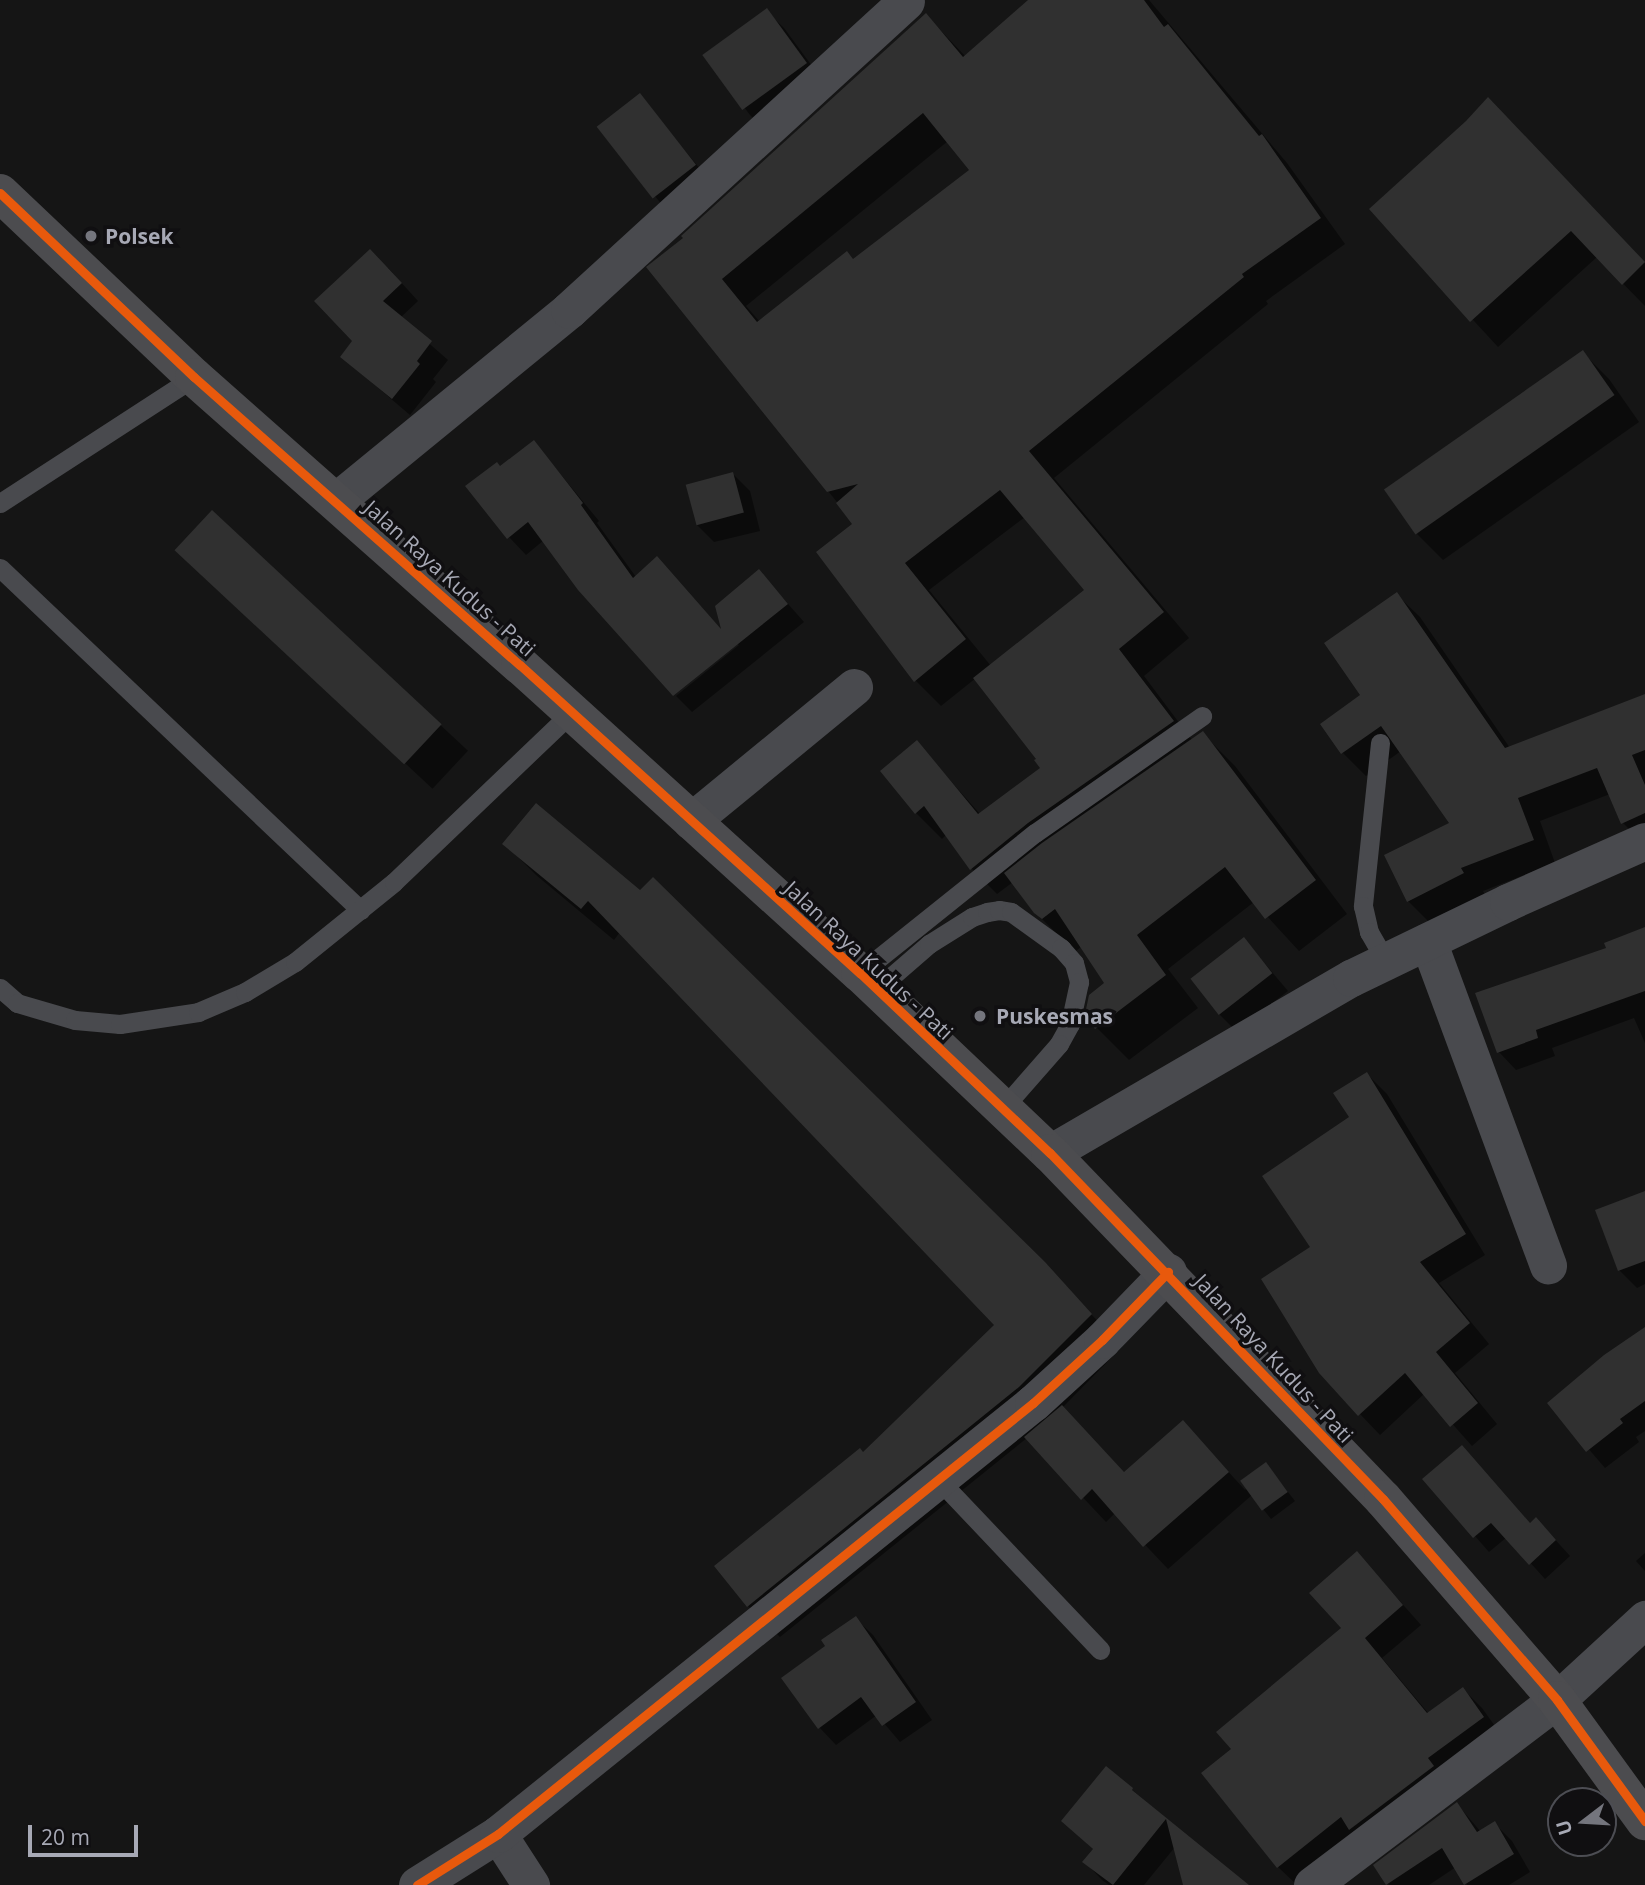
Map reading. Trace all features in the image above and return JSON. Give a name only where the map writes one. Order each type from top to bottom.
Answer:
[{"type":"highway","name":"Jalan Raya Kudus - Pati","points":[[0,193],[194,377],[337,500],[869,981],[1050,1153],[1168,1272],[1383,1499],[1557,1700],[1645,1821]]},
{"type":"street","points":[[337,500],[569,310],[906,1]]},
{"type":"street","points":[[691,821],[854,687]]},
{"type":"street","points":[[1050,1153],[1386,961],[1645,841]]},
{"type":"street","points":[[1428,941],[1548,1265]]},
{"type":"street","points":[[416,1885],[498,1834],[1033,1403],[1102,1340],[1168,1272]]},
{"type":"street","points":[[1312,1885],[1557,1700],[1645,1619]]},
{"type":"street","points":[[498,1834],[531,1885]]},
{"type":"lane","points":[[0,503],[194,377]]},
{"type":"lane","points":[[0,568],[361,910]]},
{"type":"lane","points":[[0,988],[17,1003],[75,1020],[120,1024],[198,1012],[245,992],[295,962],[361,910],[572,712]]},
{"type":"lane","points":[[869,981],[1035,833],[1202,716]]},
{"type":"lane","points":[[1380,743],[1363,905],[1368,932],[1386,961]]},
{"type":"lane","points":[[869,981],[972,917],[987,912],[1011,912],[1061,948],[1074,964],[1079,982],[1070,1024],[1059,1044],[1003,1108]]},
{"type":"lane","points":[[937,1478],[1100,1650]]},
{"type":"building","points":[[1028,0],[1144,0],[1164,27],[1168,24],[1259,136],[1262,134],[1321,218],[1242,274],[1244,277],[1029,451],[1164,612],[1119,649],[1174,721],[1028,823],[970,870],[924,806],[915,814],[880,771],[917,740],[978,814],[1040,768],[1034,760],[1036,759],[973,678],[1084,590],[1000,490],[905,563],[966,639],[914,682],[816,552],[852,524],[836,503],[858,484],[827,492],[646,267],[683,238],[681,236],[926,13],[963,57]],"holes":[[[923,113],[969,170],[853,259],[847,251],[757,322],[722,279]]]},
{"type":"building","points":[[767,8],[807,63],[742,110],[702,55]]},
{"type":"building","points":[[640,93],[696,165],[653,199],[597,127]]},
{"type":"building","points":[[1488,97],[1645,262],[1622,285],[1571,231],[1470,322],[1369,209],[1466,121]]},
{"type":"building","points":[[370,249],[402,283],[383,301],[432,341],[417,361],[420,364],[392,399],[340,357],[352,341],[314,301]]},
{"type":"building","points":[[1583,350],[1615,395],[1415,534],[1384,489]]},
{"type":"building","points":[[534,440],[583,503],[581,505],[633,578],[657,556],[721,629],[715,606],[759,569],[788,604],[673,696],[578,590],[528,522],[507,539],[465,486],[497,462],[500,466]]},
{"type":"building","points":[[733,472],[744,513],[697,525],[686,485]]},
{"type":"building","points":[[212,510],[442,724],[404,764],[174,550]]},
{"type":"building","points":[[1397,592],[1505,748],[1645,694],[1645,750],[1632,755],[1645,785],[1645,813],[1621,824],[1597,768],[1518,798],[1534,840],[1461,868],[1464,873],[1407,902],[1384,855],[1449,823],[1381,726],[1341,754],[1320,724],[1360,695],[1324,643]]},
{"type":"building","points":[[1203,731],[1316,880],[1265,919],[1225,867],[1137,935],[1166,975],[1095,1029],[1085,1014],[1089,995],[1104,983],[1055,909],[1042,919],[1034,913],[1004,873],[1042,843]]},
{"type":"building","points":[[536,803],[640,890],[653,877],[1045,1262],[1092,1314],[1019,1387],[747,1607],[714,1566],[860,1448],[863,1452],[994,1325],[588,901],[581,909],[502,844]]},
{"type":"building","points":[[1645,927],[1645,991],[1536,1030],[1538,1038],[1497,1053],[1475,993],[1606,948],[1604,943]]},
{"type":"building","points":[[1244,937],[1272,973],[1219,1015],[1190,979]]},
{"type":"building","points":[[1367,1072],[1466,1234],[1420,1262],[1470,1323],[1436,1352],[1478,1403],[1450,1427],[1405,1373],[1358,1416],[1319,1373],[1261,1279],[1310,1247],[1262,1176],[1349,1117],[1333,1093]]},
{"type":"building","points":[[1645,1191],[1645,1261],[1618,1271],[1595,1210]]},
{"type":"building","points":[[1645,1327],[1645,1401],[1620,1419],[1623,1423],[1586,1452],[1547,1403],[1604,1355]]},
{"type":"building","points":[[1062,1405],[1124,1472],[1183,1420],[1229,1472],[1143,1547],[1092,1489],[1081,1500],[1024,1437]]},
{"type":"building","points":[[1462,1445],[1530,1523],[1536,1517],[1556,1540],[1529,1565],[1491,1523],[1473,1538],[1422,1479]]},
{"type":"building","points":[[1266,1462],[1288,1492],[1262,1511],[1240,1481]]},
{"type":"building","points":[[1357,1551],[1403,1605],[1365,1638],[1427,1713],[1463,1687],[1484,1717],[1428,1758],[1434,1766],[1349,1830],[1341,1817],[1277,1868],[1201,1773],[1231,1749],[1216,1732],[1341,1628],[1309,1593]]},
{"type":"building","points":[[856,1616],[916,1702],[882,1726],[861,1697],[818,1729],[781,1678],[825,1646],[821,1640]]},
{"type":"building","points":[[1106,1766],[1249,1885],[1183,1885],[1166,1819],[1113,1885],[1082,1862],[1093,1849],[1061,1821]]},
{"type":"building","points":[[1457,1802],[1477,1832],[1495,1821],[1514,1854],[1464,1885],[1442,1848],[1386,1885],[1373,1865]]},
{"type":"cycle path","points":[[0,193],[194,377],[520,665],[860,973],[1050,1153],[1383,1499],[1557,1700],[1645,1821]]},
{"type":"cycle path","points":[[417,1885],[498,1834],[1033,1403],[1102,1340],[1168,1272]]},
{"type":"place","name":"Polsek","points":[[91,236]]},
{"type":"place","name":"Puskesmas","points":[[980,1016]]}]
